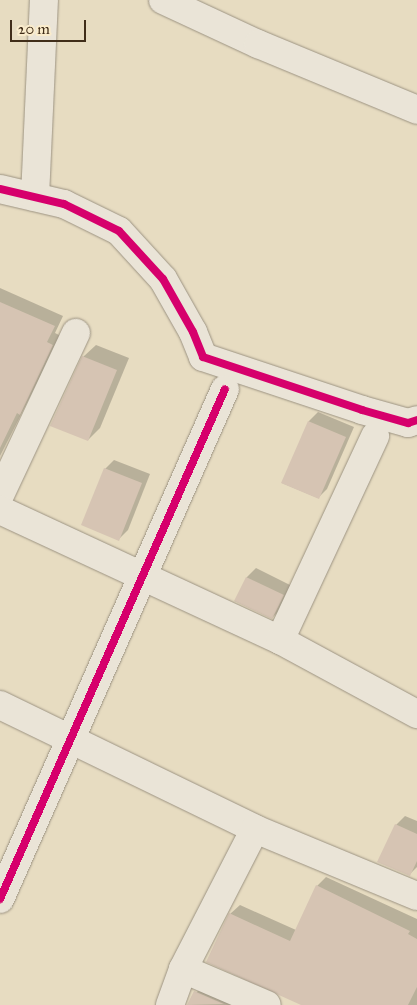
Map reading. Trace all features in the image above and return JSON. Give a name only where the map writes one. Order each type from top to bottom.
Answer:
[{"type":"street","points":[[35,197],[44,0]]},
{"type":"street","points":[[163,0],[258,44],[417,110]]},
{"type":"street","points":[[0,190],[64,204],[119,231],[163,279],[194,332],[203,357],[362,410],[408,423],[417,420]]},
{"type":"street","points":[[0,495],[76,333]]},
{"type":"street","points":[[0,899],[144,577],[225,389]]},
{"type":"street","points":[[280,640],[375,436]]},
{"type":"street","points":[[0,510],[280,640],[417,714]]},
{"type":"street","points":[[0,705],[255,829],[417,896]]},
{"type":"street","points":[[170,1005],[183,969],[255,829]]},
{"type":"street","points":[[183,969],[267,1005]]},
{"type":"building","points":[[0,302],[55,326],[47,342],[53,345],[20,415],[17,413],[0,448]]},
{"type":"building","points":[[82,356],[117,370],[88,441],[50,426]]},
{"type":"building","points":[[308,421],[346,437],[319,499],[281,483]]},
{"type":"building","points":[[104,468],[142,483],[119,541],[81,525]]},
{"type":"building","points":[[246,577],[284,595],[272,619],[234,601]]},
{"type":"building","points":[[395,824],[417,834],[417,861],[410,876],[377,862]]},
{"type":"building","points":[[316,885],[410,931],[408,934],[417,939],[417,987],[408,1005],[301,1005],[206,962],[229,913],[290,941]]},
{"type":"building","points":[[194,991],[224,1004],[187,1005]]},
{"type":"cycle path","points":[[0,189],[64,204],[119,231],[163,279],[193,332],[203,357],[362,410],[408,423],[417,420]]},
{"type":"cycle path","points":[[0,899],[225,389]]}]
